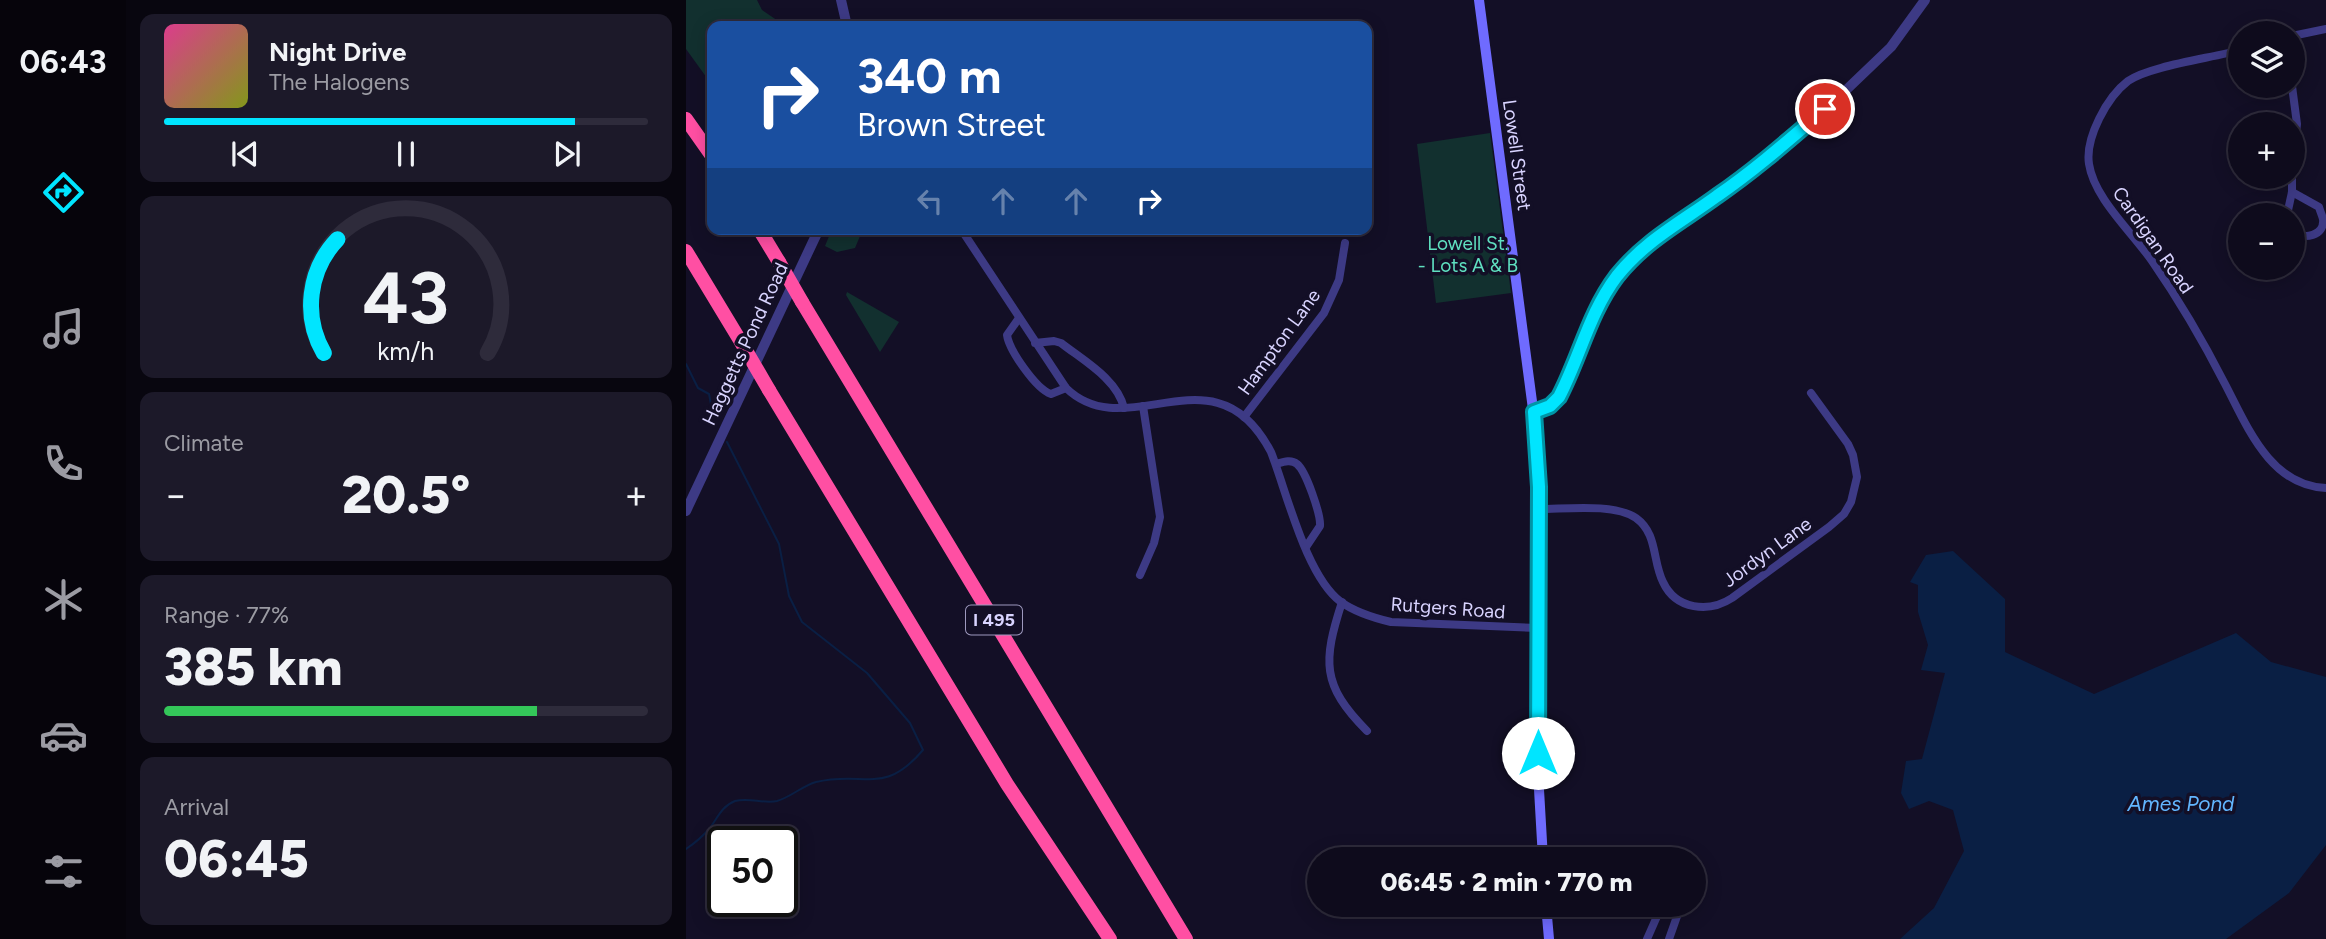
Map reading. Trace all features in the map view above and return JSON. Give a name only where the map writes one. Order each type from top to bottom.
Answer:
[{"type":"highway","points":[[686,119],[707,149]]},
{"type":"highway","name":"I 495","points":[[763,235],[1186,939]]},
{"type":"highway","points":[[686,251],[1007,784],[1110,939]]},
{"type":"main road","name":"Lowell Street","points":[[1479,0],[1534,412],[1539,509],[1538,772],[1541,847]]},
{"type":"main road","points":[[1547,917],[1549,939]]},
{"type":"street","points":[[841,0],[846,21]]},
{"type":"street","points":[[1534,412],[1550,406],[1559,397],[1593,314],[1632,259],[1662,232],[1739,181],[1845,92],[1891,47],[1925,0]]},
{"type":"street","points":[[2305,33],[2326,29]]},
{"type":"street","name":"Cardigan Road","points":[[2228,53],[2147,72],[2129,80],[2118,91],[2095,126],[2088,144],[2088,162],[2092,179],[2103,197],[2144,250],[2190,320],[2261,451],[2287,475],[2316,488],[2326,488]]},
{"type":"street","points":[[2290,203],[2292,192],[2319,207],[2323,221],[2320,228],[2310,237],[2305,237]]},
{"type":"street","name":"Haggetts Pond Road","points":[[686,512],[816,235]]},
{"type":"street","name":"Rutgers Road","points":[[965,235],[1066,388],[1088,404],[1124,408],[1200,399],[1215,402],[1244,417],[1262,435],[1276,464],[1306,547],[1325,585],[1342,602],[1391,622],[1538,628]]},
{"type":"street","name":"Hampton Lane","points":[[1244,417],[1324,313],[1339,279],[1345,243]]},
{"type":"street","name":"Rutgers Road","points":[[1019,318],[1007,335],[1010,344],[1040,388],[1051,394],[1066,388]]},
{"type":"street","points":[[1035,343],[1061,343],[1110,382],[1120,395],[1124,408]]},
{"type":"street","name":"Jordyn Lane","points":[[1539,509],[1613,510],[1632,516],[1649,531],[1662,580],[1671,594],[1692,606],[1705,608],[1719,605],[1829,527],[1844,514],[1851,502],[1857,477],[1853,455],[1811,393]]},
{"type":"street","points":[[1140,575],[1154,543],[1160,517],[1143,406]]},
{"type":"street","points":[[1276,464],[1291,461],[1300,466],[1319,515],[1321,526],[1306,547]]},
{"type":"street","points":[[1342,602],[1329,652],[1329,673],[1343,704],[1367,731]]},
{"type":"street","points":[[1647,939],[1657,917]]},
{"type":"street","points":[[1669,939],[1677,917]]},
{"type":"green space","points":[[686,0],[757,0],[762,10],[778,21],[707,21],[707,78],[686,49]]},
{"type":"green space","name":"Lowell St. - Lots A & B","points":[[1490,133],[1511,293],[1436,303],[1417,144]]},
{"type":"green space","points":[[830,235],[860,235],[855,248],[837,252],[825,246]]},
{"type":"green space","points":[[847,292],[899,322],[880,352],[846,295]]},
{"type":"water","name":"Ames Pond","points":[[1953,551],[2005,599],[2005,652],[2094,694],[2236,633],[2271,662],[2326,677],[2326,845],[2289,893],[2226,939],[1900,939],[1934,908],[1964,851],[1953,810],[1929,801],[1909,809],[1901,793],[1906,761],[1922,759],[1945,673],[1921,670],[1928,645],[1918,612],[1918,585],[1910,582],[1926,555]]},
{"type":"waterway","points":[[686,364],[698,388],[709,394],[712,410]]},
{"type":"waterway","points":[[686,849],[707,831],[723,809],[735,801],[777,801],[816,782],[833,779],[884,778],[909,764],[923,750],[910,723],[867,673],[802,622],[789,596],[779,544],[727,442]]},
{"type":"route","points":[[1538,753],[1539,487],[1534,412],[1550,406],[1559,397],[1593,314],[1632,259],[1662,232],[1739,181],[1825,109]]}]
